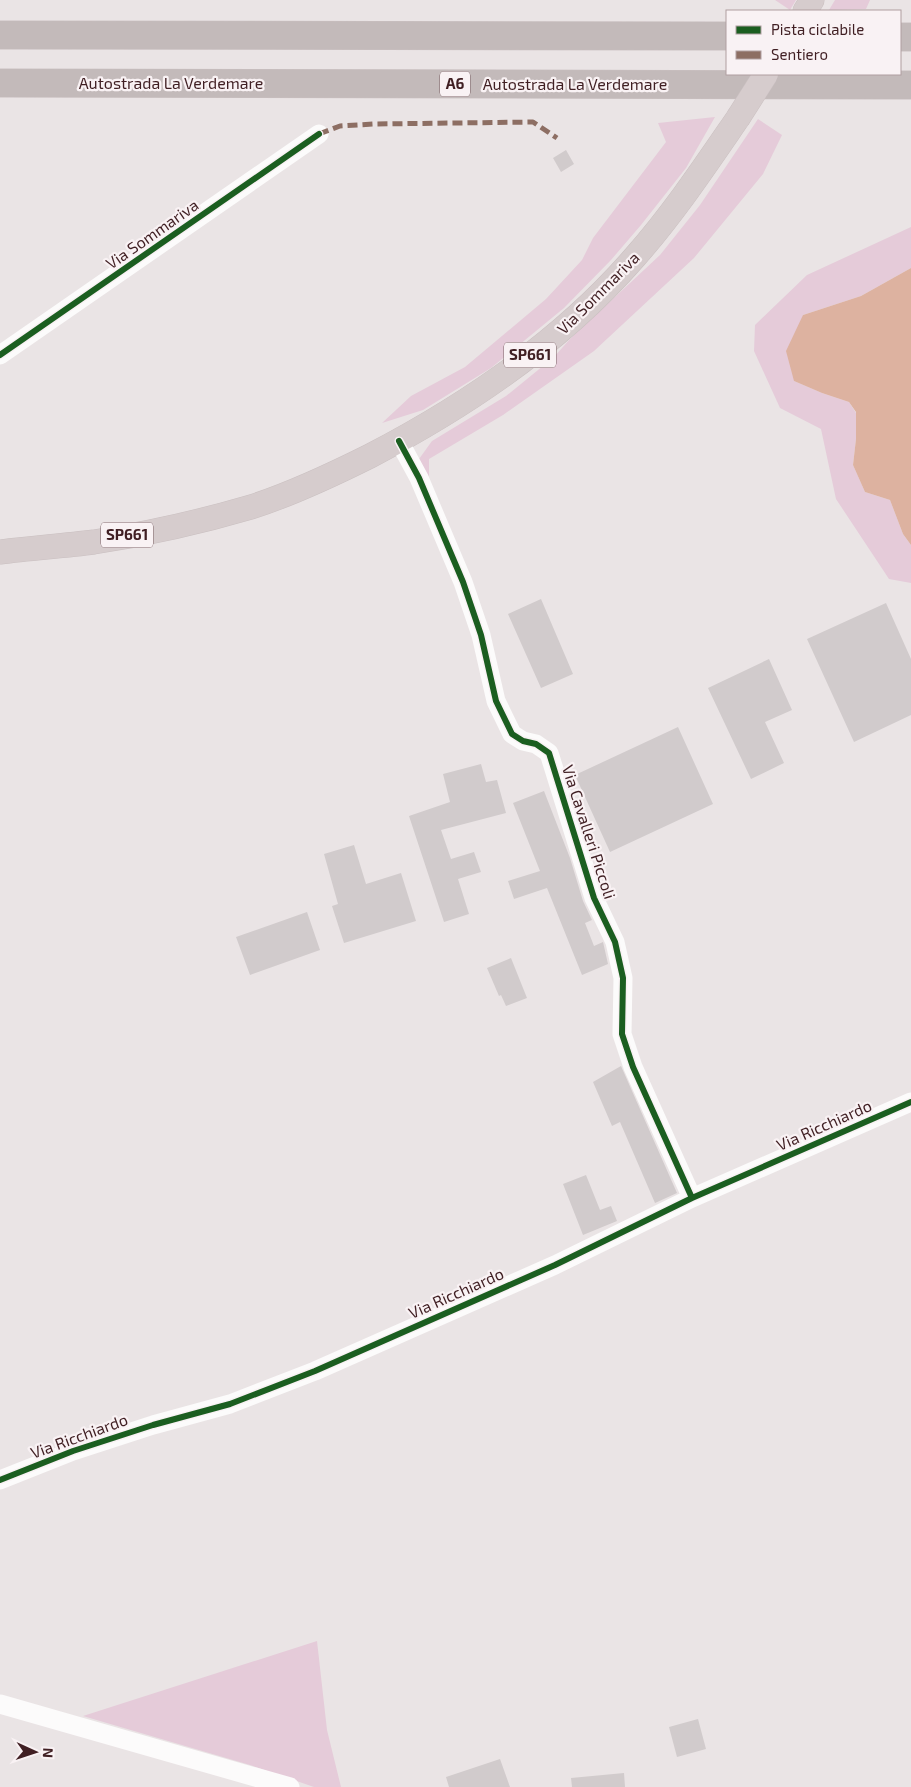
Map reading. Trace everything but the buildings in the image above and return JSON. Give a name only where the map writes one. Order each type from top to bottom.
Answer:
[{"type":"highway","points":[[0,35],[726,36]]},
{"type":"highway","name":"Autostrada La Verdemare","points":[[0,83],[911,85]]},
{"type":"main road","name":"Via Sommariva","points":[[0,552],[94,542],[173,527],[252,506],[325,479],[399,441],[464,402],[506,374],[548,342],[597,297],[634,259],[685,196],[765,75]]},
{"type":"street","name":"Via Sommariva","points":[[0,356],[319,134]]},
{"type":"street","name":"Via Cavalleri Piccoli","points":[[399,441],[419,478],[462,582],[481,635],[496,701],[512,734],[523,741],[536,744],[549,753],[594,898],[615,942],[623,978],[622,1034],[633,1067],[692,1198]]},
{"type":"street","name":"Via Ricchiardo","points":[[0,1480],[73,1451],[153,1425],[230,1404],[315,1371],[555,1265],[692,1198],[911,1102]]},
{"type":"street","points":[[0,1704],[290,1787]]},
{"type":"shaded area","points":[[775,0],[796,0],[790,10]]},
{"type":"shaded area","points":[[835,0],[870,0],[866,9],[829,10]]},
{"type":"shaded area","points":[[715,117],[686,168],[641,225],[611,260],[564,308],[491,368],[423,410],[382,423],[411,396],[465,367],[546,299],[582,260],[593,238],[666,142],[658,123]]},
{"type":"shaded area","points":[[758,119],[782,135],[763,174],[694,258],[594,351],[503,415],[429,459],[429,477],[419,459],[432,441],[506,396],[554,357],[570,339],[660,255],[700,205]]},
{"type":"shaded area","points":[[911,227],[911,268],[861,296],[803,315],[794,381],[849,402],[856,413],[853,465],[865,492],[890,500],[903,534],[911,545],[911,583],[889,579],[836,499],[821,429],[780,408],[754,351],[755,325],[807,275]]},
{"type":"shaded area","points":[[911,268],[911,545],[903,534],[890,500],[865,492],[853,465],[856,439],[856,412],[849,402],[794,381],[786,351],[803,315],[861,296]]},
{"type":"shaded area","points":[[317,1641],[327,1730],[341,1787],[314,1787],[250,1765],[83,1716]]},
{"type":"marked path","points":[[319,134],[340,126],[373,124],[533,122],[557,138]]},
{"type":"cycle path","points":[[0,355],[319,134]]},
{"type":"cycle path","points":[[399,441],[419,478],[463,582],[481,635],[496,701],[512,734],[523,741],[536,744],[549,753],[594,898],[615,942],[623,978],[622,1034],[633,1067],[692,1198]]},
{"type":"cycle path","points":[[0,1480],[73,1451],[153,1425],[230,1404],[315,1371],[555,1265],[692,1198],[911,1102]]}]
